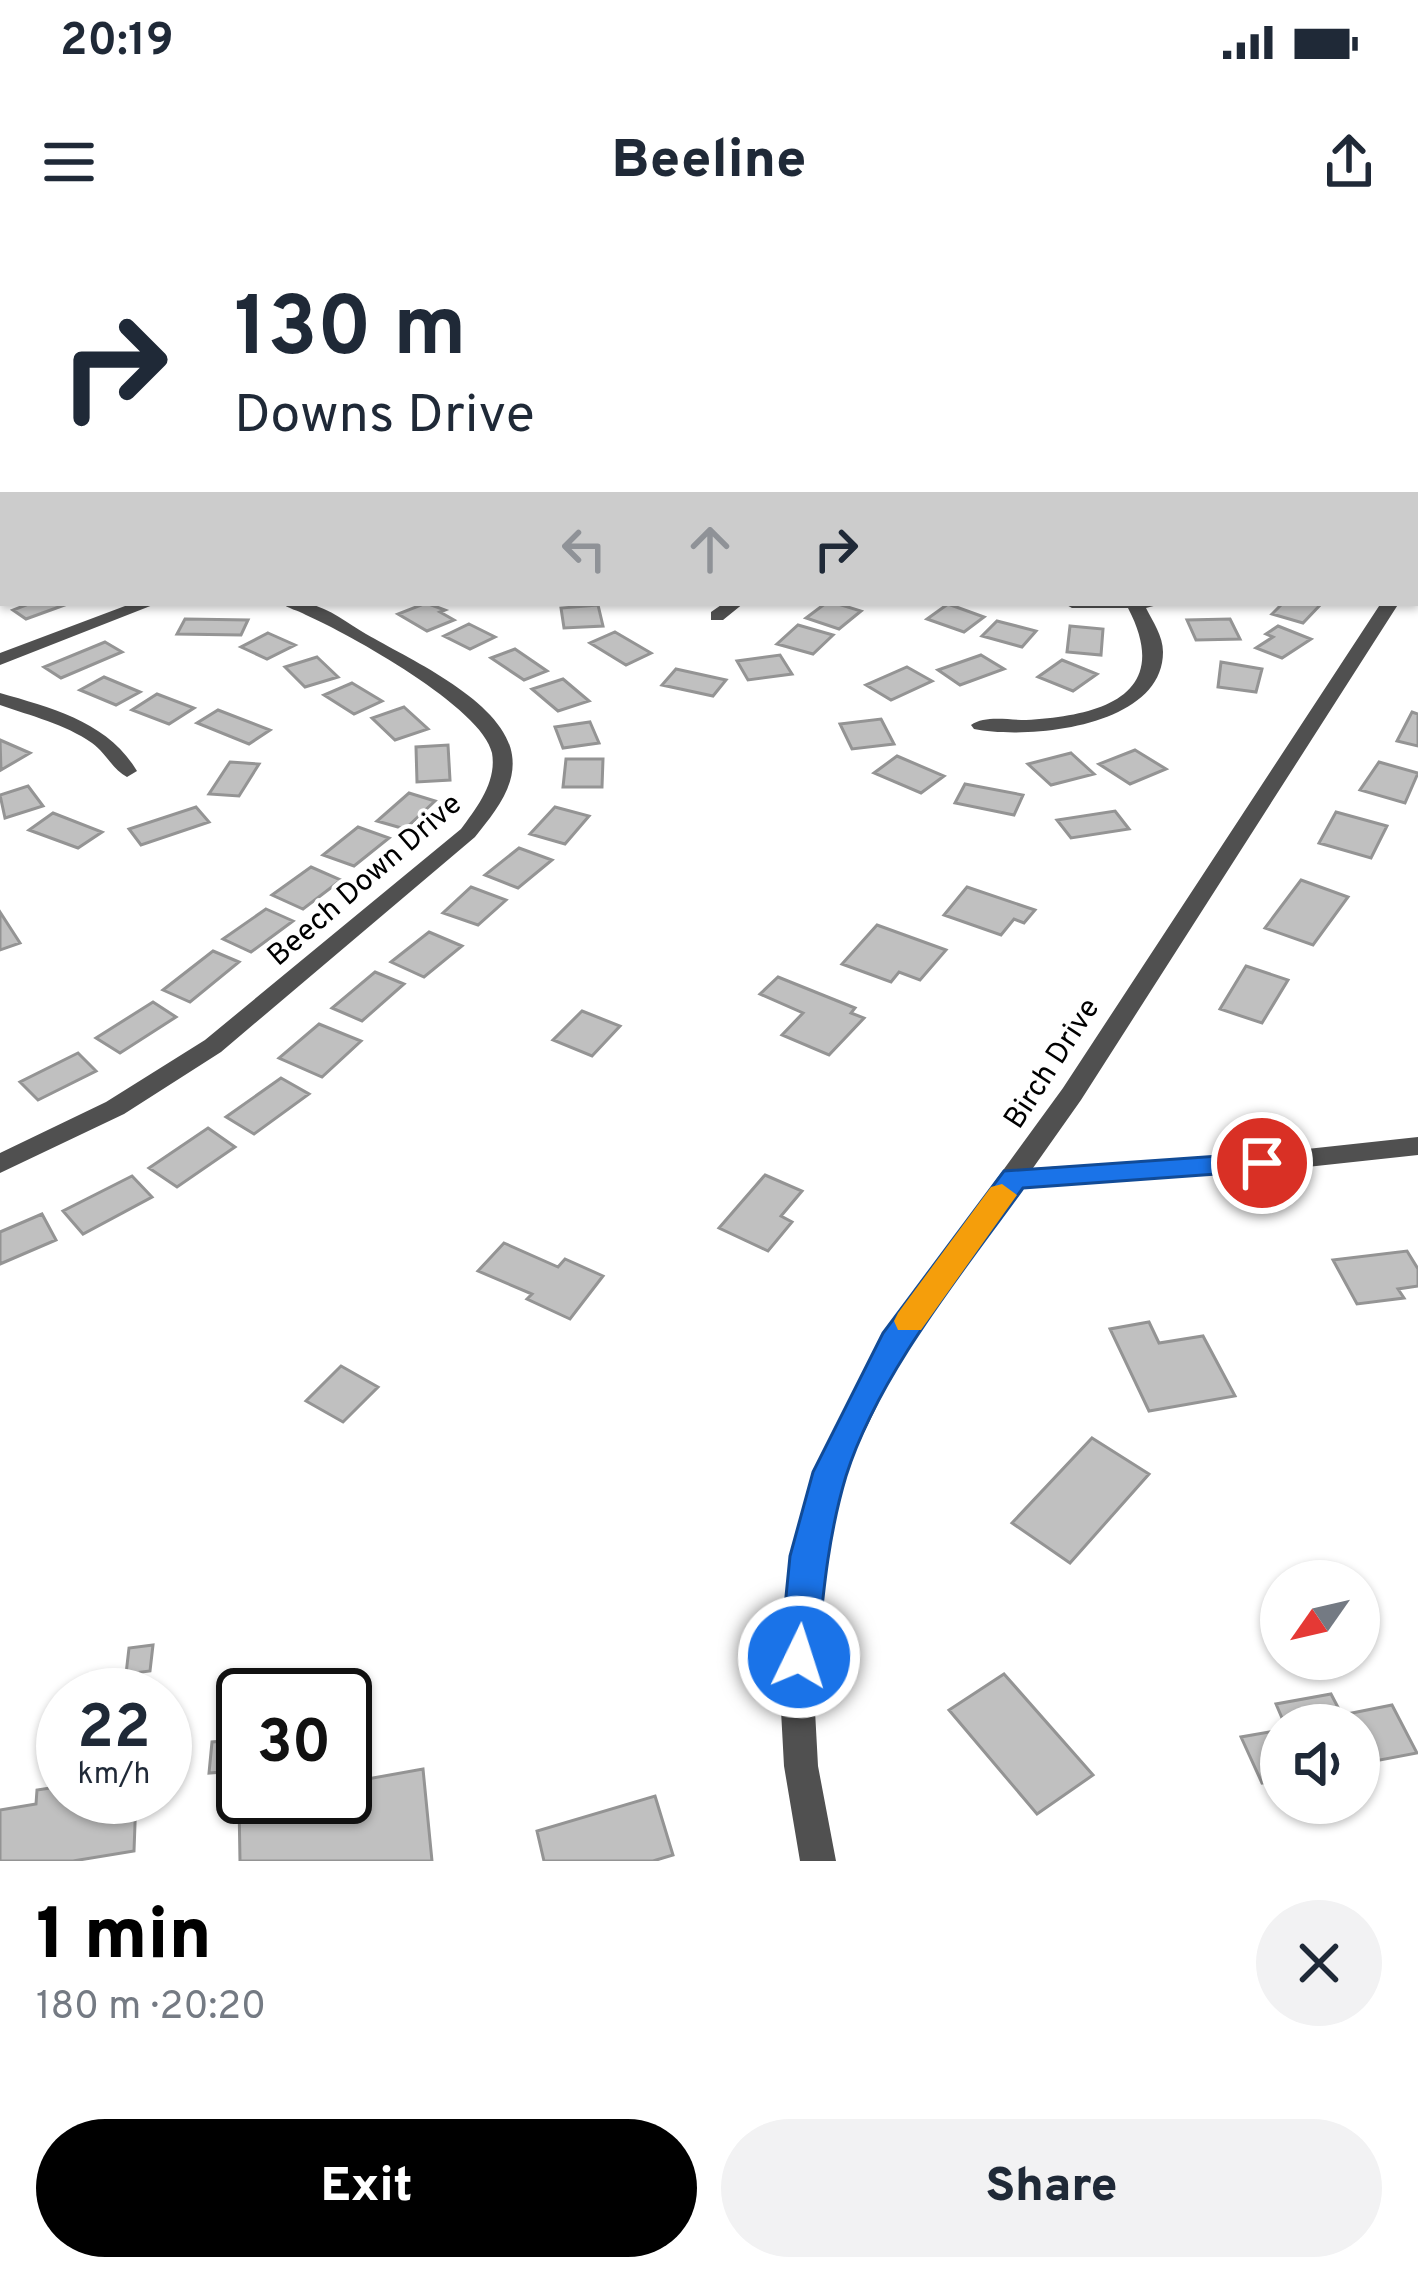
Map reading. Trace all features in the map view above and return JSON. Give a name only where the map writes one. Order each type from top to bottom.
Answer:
[{"type":"street","points":[[0,658],[141,606]]},
{"type":"street","name":"Beech Down Drive","points":[[0,1164],[115,1108],[213,1046],[468,833],[497,794],[504,763],[501,744],[477,709],[299,606]]},
{"type":"street","points":[[717,616],[731,606]]},
{"type":"street","points":[[981,725],[1063,724],[1104,711],[1136,692],[1145,681],[1154,650],[1146,606]]},
{"type":"street","name":"Birch Drive","points":[[818,1861],[801,1766],[797,1692],[808,1556],[830,1472],[894,1342],[1014,1178],[1388,606]]},
{"type":"street","points":[[0,698],[96,735],[111,746],[127,771]]},
{"type":"street","points":[[1014,1178],[1262,1163],[1418,1146]]},
{"type":"building","points":[[23,606],[62,606],[26,619],[13,610]]},
{"type":"building","points":[[434,606],[454,620],[427,631],[398,614]]},
{"type":"building","points":[[598,606],[603,626],[564,628],[561,608]]},
{"type":"building","points":[[822,606],[861,611],[839,629],[806,618]]},
{"type":"building","points":[[945,606],[984,617],[964,632],[927,619]]},
{"type":"building","points":[[1280,606],[1319,606],[1303,623],[1272,614]]},
{"type":"building","points":[[185,619],[248,620],[241,635],[177,634]]},
{"type":"building","points":[[1230,619],[1240,639],[1196,640],[1187,620]]},
{"type":"building","points":[[997,621],[1036,631],[1022,647],[982,636]]},
{"type":"building","points":[[469,624],[495,637],[470,649],[444,636]]},
{"type":"building","points":[[798,625],[833,635],[813,654],[777,644]]},
{"type":"building","points":[[1070,626],[1103,629],[1101,655],[1067,652]]},
{"type":"building","points":[[1278,626],[1311,639],[1282,658],[1256,648],[1273,637],[1266,634]]},
{"type":"building","points":[[615,632],[651,653],[626,665],[590,643]]},
{"type":"building","points":[[268,633],[295,645],[267,659],[241,647]]},
{"type":"building","points":[[105,642],[122,652],[61,678],[44,667]]},
{"type":"building","points":[[515,649],[547,671],[524,680],[491,658]]},
{"type":"building","points":[[780,655],[792,674],[748,680],[737,661]]},
{"type":"building","points":[[981,655],[1004,669],[960,685],[938,670]]},
{"type":"building","points":[[317,657],[338,677],[305,687],[285,667]]},
{"type":"building","points":[[1062,660],[1097,674],[1073,691],[1038,677]]},
{"type":"building","points":[[1221,662],[1262,669],[1256,692],[1218,687]]},
{"type":"building","points":[[907,667],[932,681],[891,700],[866,685]]},
{"type":"building","points":[[676,669],[726,680],[713,696],[662,685]]},
{"type":"building","points":[[104,677],[140,692],[116,705],[80,690]]},
{"type":"building","points":[[563,679],[589,701],[558,711],[532,689]]},
{"type":"building","points":[[352,683],[382,701],[354,714],[324,695]]},
{"type":"building","points":[[157,694],[194,708],[169,724],[132,710]]},
{"type":"building","points":[[404,707],[428,729],[395,740],[372,718]]},
{"type":"building","points":[[218,710],[270,730],[249,744],[197,723]]},
{"type":"building","points":[[1412,712],[1418,714],[1418,746],[1397,741]]},
{"type":"building","points":[[881,719],[894,744],[852,749],[840,724]]},
{"type":"building","points":[[590,722],[599,743],[563,748],[555,727]]},
{"type":"building","points":[[0,740],[30,753],[1,770]]},
{"type":"building","points":[[448,745],[450,780],[417,782],[416,747]]},
{"type":"building","points":[[1135,750],[1166,769],[1130,784],[1099,764]]},
{"type":"building","points":[[1071,753],[1094,774],[1051,785],[1028,764]]},
{"type":"building","points":[[897,756],[944,776],[921,793],[874,773]]},
{"type":"building","points":[[566,759],[603,759],[602,787],[563,787]]},
{"type":"building","points":[[230,762],[259,764],[239,796],[209,794]]},
{"type":"building","points":[[1379,762],[1418,773],[1405,803],[1360,790]]},
{"type":"building","points":[[965,784],[1023,795],[1014,815],[955,803]]},
{"type":"building","points":[[28,786],[43,806],[5,818],[0,795]]},
{"type":"building","points":[[409,793],[435,801],[405,829],[377,821]]},
{"type":"building","points":[[196,807],[209,822],[141,845],[129,829]]},
{"type":"building","points":[[555,807],[589,816],[565,844],[530,834]]},
{"type":"building","points":[[1115,811],[1129,829],[1071,838],[1057,820]]},
{"type":"building","points":[[1336,812],[1387,826],[1371,858],[1319,843]]},
{"type":"building","points":[[53,813],[102,832],[78,848],[29,830]]},
{"type":"building","points":[[358,827],[389,838],[354,866],[323,855]]},
{"type":"building","points":[[519,848],[552,860],[518,888],[485,875]]},
{"type":"building","points":[[311,867],[341,880],[303,909],[272,895]]},
{"type":"building","points":[[1301,880],[1348,897],[1313,945],[1265,928]]},
{"type":"building","points":[[471,887],[506,900],[478,925],[443,913]]},
{"type":"building","points":[[967,887],[1035,910],[1024,923],[1014,919],[1001,935],[944,915]]},
{"type":"building","points":[[266,909],[293,921],[251,952],[223,939]]},
{"type":"building","points":[[0,912],[20,943],[0,950]]},
{"type":"building","points":[[877,925],[946,950],[920,980],[899,972],[891,982],[842,964]]},
{"type":"building","points":[[429,932],[462,946],[424,977],[391,962]]},
{"type":"building","points":[[213,951],[239,962],[190,1002],[163,990]]},
{"type":"building","points":[[1246,966],[1288,980],[1262,1023],[1220,1009]]},
{"type":"building","points":[[375,972],[404,984],[362,1021],[332,1008]]},
{"type":"building","points":[[778,977],[855,1008],[851,1013],[864,1018],[829,1055],[782,1035],[803,1013],[760,994]]},
{"type":"building","points":[[153,1002],[176,1017],[120,1053],[96,1038]]},
{"type":"building","points":[[582,1011],[620,1026],[592,1056],[553,1040]]},
{"type":"building","points":[[319,1024],[361,1041],[322,1077],[279,1058]]},
{"type":"building","points":[[78,1053],[96,1071],[38,1100],[20,1082]]},
{"type":"building","points":[[281,1078],[309,1094],[254,1134],[226,1117]]},
{"type":"building","points":[[208,1128],[235,1147],[177,1187],[149,1168]]},
{"type":"building","points":[[765,1175],[802,1191],[781,1216],[792,1222],[768,1251],[719,1228]]},
{"type":"building","points":[[132,1176],[152,1197],[83,1234],[63,1211]]},
{"type":"building","points":[[42,1214],[56,1240],[0,1264],[0,1232]]},
{"type":"building","points":[[504,1243],[558,1267],[565,1259],[603,1276],[570,1319],[527,1299],[532,1294],[478,1271]]},
{"type":"building","points":[[1407,1251],[1418,1269],[1418,1286],[1398,1289],[1404,1298],[1357,1304],[1333,1260]]},
{"type":"building","points":[[1149,1322],[1159,1343],[1203,1336],[1235,1396],[1149,1411],[1110,1329]]},
{"type":"building","points":[[341,1366],[378,1387],[343,1422],[306,1401]]},
{"type":"building","points":[[1092,1438],[1149,1474],[1070,1563],[1012,1523]]},
{"type":"building","points":[[153,1645],[150,1668],[127,1668],[129,1648]]},
{"type":"building","points":[[1004,1674],[1093,1775],[1037,1814],[949,1710]]},
{"type":"building","points":[[1331,1694],[1336,1704],[1276,1704]]},
{"type":"building","points":[[1392,1705],[1417,1753],[1380,1760],[1380,1707]]},
{"type":"building","points":[[1260,1734],[1260,1779],[1241,1737]]},
{"type":"building","points":[[212,1742],[216,1742],[216,1772],[209,1773]]},
{"type":"building","points":[[423,1769],[432,1861],[240,1861],[239,1824],[372,1824],[372,1778]]},
{"type":"building","points":[[655,1796],[673,1855],[653,1861],[544,1861],[537,1831]]},
{"type":"building","points":[[36,1804],[36,1824],[135,1824],[134,1851],[73,1861],[0,1861],[0,1810]]},
{"type":"slow traffic","points":[[909,1321],[1002,1195]]},
{"type":"route","points":[[799,1657],[808,1556],[830,1472],[894,1342],[1014,1178],[1262,1163]]}]
